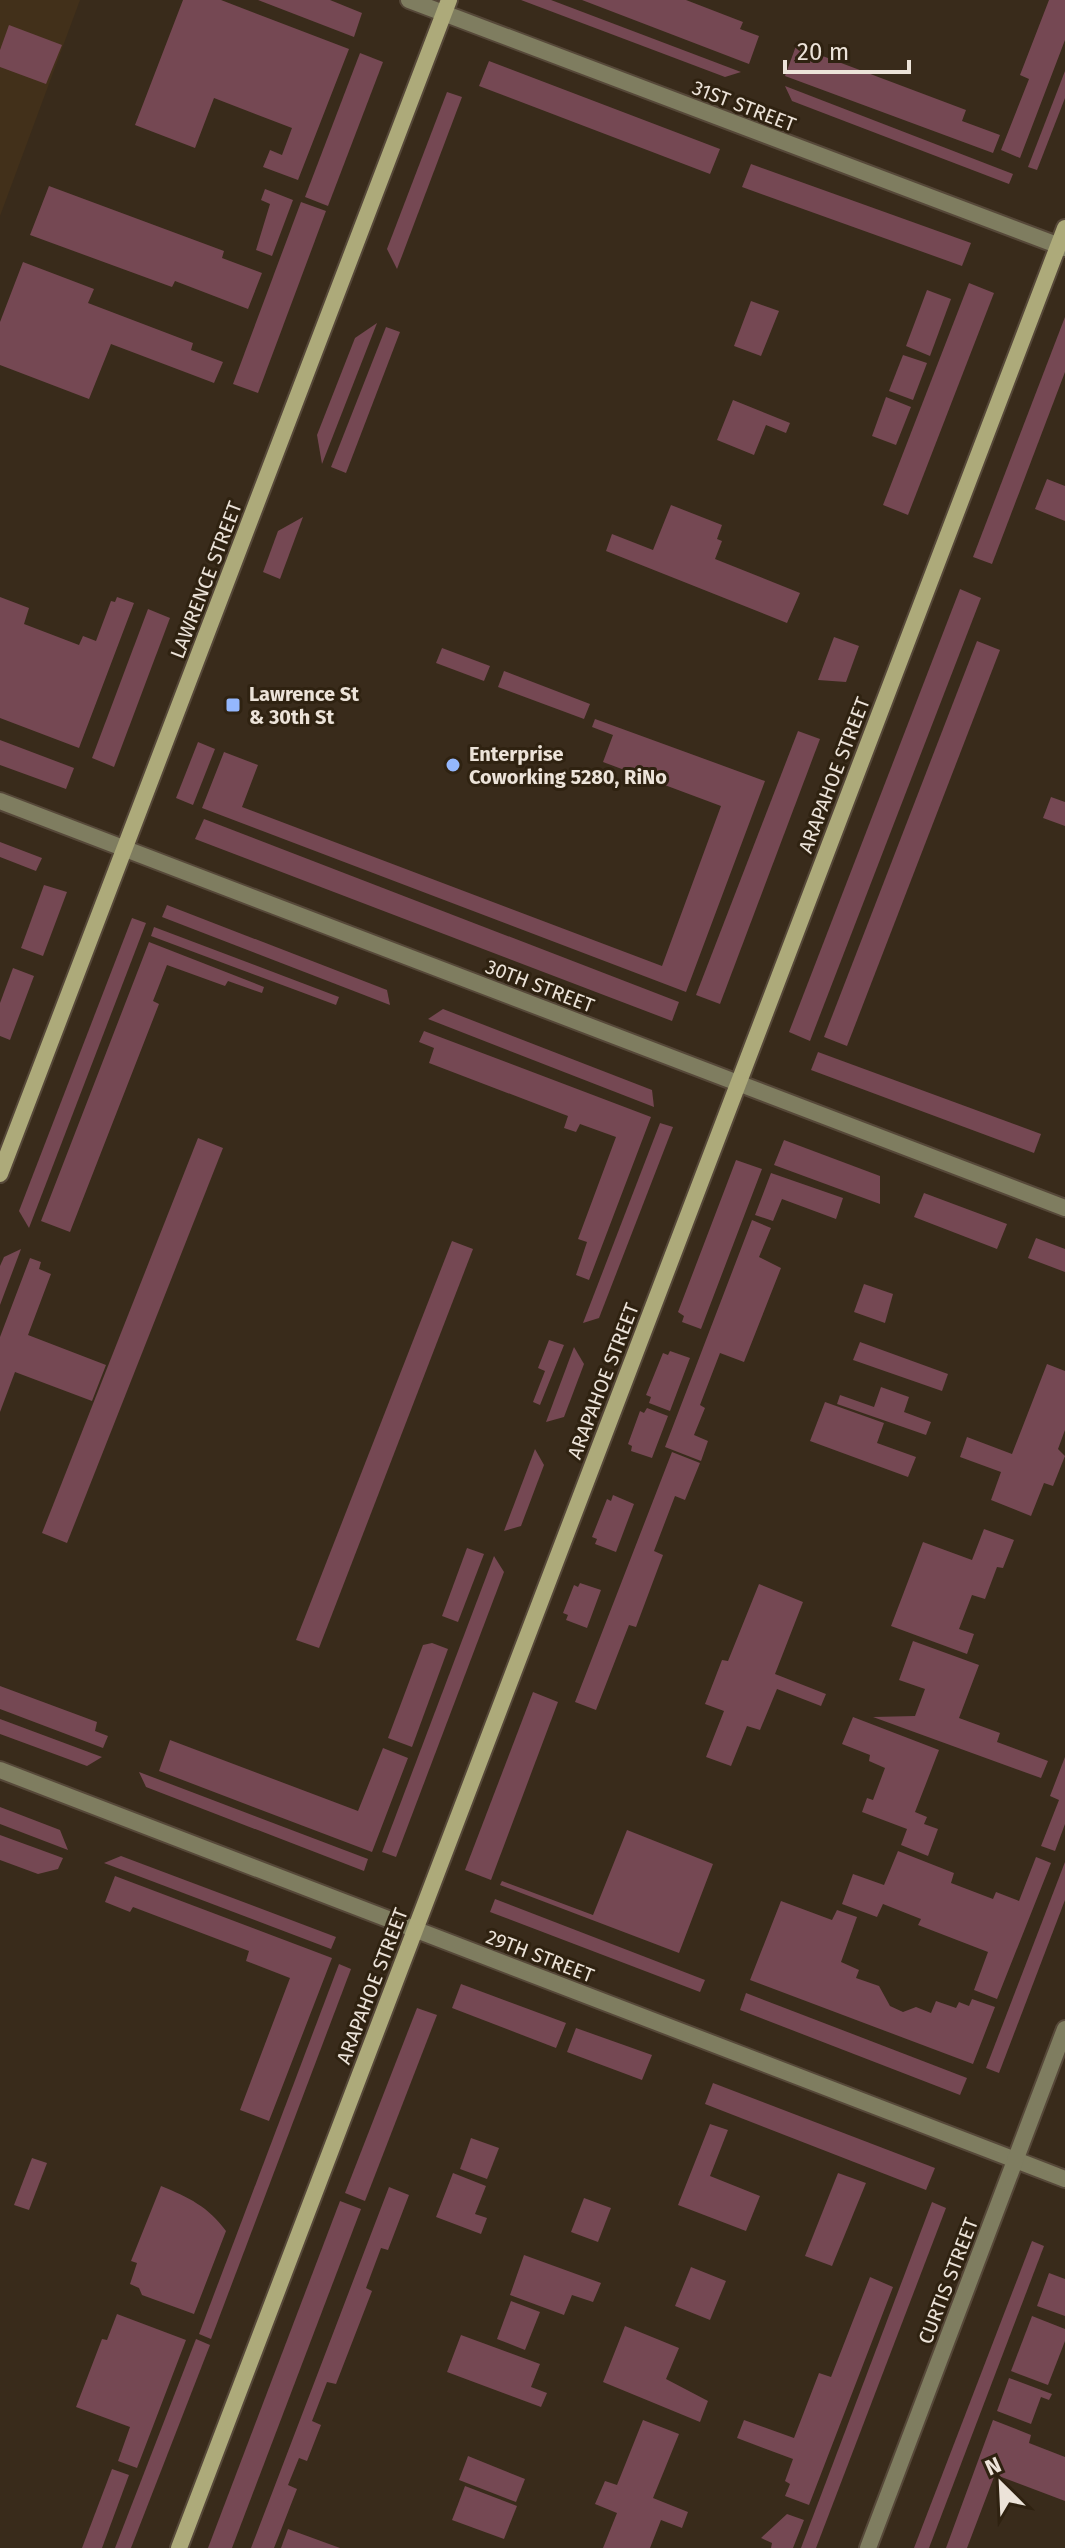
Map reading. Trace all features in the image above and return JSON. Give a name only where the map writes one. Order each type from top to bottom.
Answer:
[{"type":"street","name":"31ST STREET","points":[[409,0],[447,7],[1062,247]]},
{"type":"street","name":"LAWRENCE STREET","points":[[0,1174],[447,7]]},
{"type":"street","name":"ARAPAHOE STREET","points":[[179,2548],[738,1083],[1062,247],[1065,228]]},
{"type":"street","name":"30TH STREET","points":[[0,801],[1065,1208]]},
{"type":"street","name":"29TH STREET","points":[[0,1770],[1065,2179]]},
{"type":"street","name":"CURTIS STREET","points":[[868,2548],[1065,2029]]},
{"type":"shaded area","points":[[0,0],[80,0],[0,216]]},
{"type":"shaded area","points":[[183,0],[221,0],[349,49],[298,180],[263,167],[270,150],[282,155],[292,128],[214,98],[195,148],[135,125]]},
{"type":"shaded area","points":[[258,0],[330,0],[362,13],[354,37]]},
{"type":"shaded area","points":[[521,0],[551,0],[741,72],[725,77]]},
{"type":"shaded area","points":[[582,0],[686,0],[743,22],[740,29],[759,36],[749,64]]},
{"type":"shaded area","points":[[1049,0],[1065,0],[1065,40],[1020,158],[1001,150],[1029,79],[1020,75]]},
{"type":"shaded area","points":[[9,25],[62,45],[46,84],[0,67],[0,50]]},
{"type":"shaded area","points":[[796,46],[966,110],[962,121],[1000,135],[993,153],[785,76]]},
{"type":"shaded area","points":[[360,53],[383,62],[328,206],[305,197]]},
{"type":"shaded area","points":[[489,61],[720,149],[710,174],[479,86]]},
{"type":"shaded area","points":[[1065,71],[1065,98],[1037,170],[1028,167]]},
{"type":"shaded area","points":[[785,86],[1013,174],[1009,184],[792,101]]},
{"type":"shaded area","points":[[447,92],[462,97],[397,269],[387,249]]},
{"type":"shaded area","points":[[751,164],[971,243],[962,266],[742,187]]},
{"type":"shaded area","points":[[49,186],[224,251],[222,258],[262,273],[248,309],[175,281],[172,287],[30,235]]},
{"type":"shaded area","points":[[265,189],[293,200],[272,256],[256,250],[270,204],[261,200]]},
{"type":"shaded area","points":[[301,202],[326,211],[258,393],[233,384]]},
{"type":"shaded area","points":[[23,262],[94,289],[88,303],[193,343],[191,350],[223,362],[214,383],[111,344],[89,399],[0,365],[0,322]]},
{"type":"shaded area","points":[[969,283],[994,293],[908,515],[883,505]]},
{"type":"shaded area","points":[[927,290],[951,299],[930,356],[906,346]]},
{"type":"shaded area","points":[[751,301],[779,311],[761,356],[734,346]]},
{"type":"shaded area","points":[[1065,317],[1065,372],[992,564],[973,557]]},
{"type":"shaded area","points":[[377,323],[322,464],[317,435],[355,338]]},
{"type":"shaded area","points":[[386,327],[400,332],[346,473],[331,467]]},
{"type":"shaded area","points":[[903,355],[927,363],[913,400],[889,391]]},
{"type":"shaded area","points":[[886,397],[911,407],[896,445],[872,436]]},
{"type":"shaded area","points":[[733,400],[790,423],[786,433],[766,425],[754,455],[717,440]]},
{"type":"shaded area","points":[[1047,479],[1065,486],[1065,521],[1035,509]]},
{"type":"shaded area","points":[[671,505],[722,525],[717,539],[722,541],[715,559],[800,593],[787,623],[606,551],[612,534],[653,550]]},
{"type":"shaded area","points":[[303,517],[280,579],[263,572],[278,531]]},
{"type":"shaded area","points":[[960,589],[981,598],[810,1041],[789,1032]]},
{"type":"shaded area","points":[[0,597],[29,608],[24,624],[79,645],[83,636],[96,641],[111,601],[115,602],[117,597],[134,603],[79,748],[0,718]]},
{"type":"shaded area","points":[[148,609],[170,618],[114,767],[92,758]]},
{"type":"shaded area","points":[[834,637],[859,646],[846,682],[818,680]]},
{"type":"shaded area","points":[[977,641],[1000,650],[847,1046],[824,1037]]},
{"type":"shaded area","points":[[442,648],[490,666],[484,681],[436,663]]},
{"type":"shaded area","points":[[504,671],[590,704],[584,719],[498,687]]},
{"type":"shaded area","points":[[595,719],[765,781],[686,992],[202,808],[224,752],[258,765],[242,807],[662,966],[721,806],[603,762],[613,735],[592,727]]},
{"type":"shaded area","points":[[798,731],[820,739],[720,1004],[696,995]]},
{"type":"shaded area","points":[[0,740],[74,768],[66,789],[0,765]]},
{"type":"shaded area","points":[[198,742],[215,749],[193,805],[176,798]]},
{"type":"shaded area","points":[[1051,797],[1065,802],[1065,826],[1043,818]]},
{"type":"shaded area","points":[[204,819],[679,1002],[672,1021],[195,839]]},
{"type":"shaded area","points":[[0,842],[42,858],[36,871],[0,857]]},
{"type":"shaded area","points":[[44,885],[67,892],[43,956],[21,948]]},
{"type":"shaded area","points":[[167,905],[387,990],[390,1005],[162,917]]},
{"type":"shaded area","points":[[132,918],[146,923],[29,1228],[19,1211]]},
{"type":"shaded area","points":[[154,927],[339,997],[336,1005],[151,936]]},
{"type":"shaded area","points":[[149,942],[264,987],[262,993],[228,981],[225,986],[167,965],[153,1001],[159,1004],[70,1232],[41,1221]]},
{"type":"shaded area","points":[[13,968],[34,976],[10,1040],[0,1036],[0,1003]]},
{"type":"shaded area","points":[[443,1009],[652,1090],[654,1107],[428,1019]]},
{"type":"shaded area","points":[[424,1031],[651,1117],[589,1280],[576,1275],[587,1242],[578,1239],[616,1137],[580,1124],[576,1132],[564,1128],[568,1116],[429,1063],[434,1048],[419,1042]]},
{"type":"shaded area","points":[[818,1052],[1041,1134],[1034,1153],[811,1070]]},
{"type":"shaded area","points":[[660,1123],[673,1127],[599,1318],[583,1323]]},
{"type":"shaded area","points":[[198,1138],[223,1148],[67,1543],[42,1533]]},
{"type":"shaded area","points":[[784,1140],[880,1176],[880,1204],[774,1165]]},
{"type":"shaded area","points":[[736,1160],[762,1169],[701,1329],[682,1322],[684,1316],[678,1312]]},
{"type":"shaded area","points":[[771,1173],[843,1198],[836,1219],[782,1199],[773,1221],[755,1215]]},
{"type":"shaded area","points":[[924,1193],[1007,1224],[997,1249],[914,1217]]},
{"type":"shaded area","points":[[752,1220],[771,1228],[759,1257],[781,1268],[744,1362],[720,1353],[700,1405],[705,1408],[694,1435],[708,1441],[701,1461],[665,1447]]},
{"type":"shaded area","points":[[1036,1238],[1065,1249],[1065,1272],[1028,1258]]},
{"type":"shaded area","points":[[452,1241],[473,1249],[319,1648],[296,1640]]},
{"type":"shaded area","points":[[21,1249],[0,1305],[0,1266],[4,1257]]},
{"type":"shaded area","points":[[30,1258],[41,1262],[39,1269],[51,1274],[28,1335],[106,1365],[92,1401],[15,1372],[0,1412],[0,1337]]},
{"type":"shaded area","points":[[864,1284],[893,1294],[885,1323],[854,1312]]},
{"type":"shaded area","points":[[549,1340],[564,1345],[540,1405],[533,1402],[545,1371],[538,1368]]},
{"type":"shaded area","points":[[860,1342],[948,1374],[942,1391],[853,1360]]},
{"type":"shaded area","points":[[574,1347],[584,1364],[564,1417],[546,1422]]},
{"type":"shaded area","points":[[670,1351],[690,1358],[670,1411],[649,1403],[651,1397],[646,1395],[663,1353],[668,1355]]},
{"type":"shaded area","points":[[1047,1364],[1065,1371],[1065,1430],[1058,1449],[1065,1456],[1053,1486],[1044,1483],[1031,1516],[991,1500],[1001,1472],[960,1457],[967,1437],[1012,1454]]},
{"type":"shaded area","points":[[881,1387],[909,1397],[904,1412],[931,1422],[926,1435],[837,1404],[840,1395],[874,1407]]},
{"type":"shaded area","points":[[825,1402],[884,1423],[877,1443],[916,1457],[908,1477],[810,1441]]},
{"type":"shaded area","points":[[647,1408],[668,1416],[652,1458],[631,1451],[632,1446],[628,1444],[640,1411],[644,1413]]},
{"type":"shaded area","points":[[535,1449],[544,1465],[521,1526],[504,1531]]},
{"type":"shaded area","points":[[672,1452],[700,1463],[685,1500],[675,1496],[654,1551],[663,1555],[636,1627],[629,1625],[596,1710],[575,1702]]},
{"type":"shaded area","points":[[613,1495],[634,1504],[616,1552],[595,1544],[597,1539],[592,1537],[607,1499],[611,1501]]},
{"type":"shaded area","points":[[984,1529],[1014,1540],[1003,1568],[997,1567],[985,1599],[972,1595],[959,1629],[974,1634],[967,1654],[891,1626],[923,1542],[972,1560]]},
{"type":"shaded area","points":[[467,1548],[484,1554],[458,1622],[442,1616]]},
{"type":"shaded area","points":[[494,1556],[504,1572],[396,1857],[382,1852]]},
{"type":"shaded area","points":[[580,1583],[601,1590],[587,1628],[566,1620],[568,1615],[563,1613],[574,1585],[578,1587]]},
{"type":"shaded area","points":[[759,1584],[803,1602],[775,1674],[826,1694],[821,1706],[777,1689],[760,1730],[747,1726],[731,1766],[706,1757],[724,1711],[705,1704],[722,1660],[728,1661]]},
{"type":"shaded area","points":[[913,1641],[979,1665],[959,1718],[1000,1733],[997,1742],[1048,1761],[1041,1778],[873,1717],[915,1716],[925,1689],[899,1680]]},
{"type":"shaded area","points":[[432,1643],[448,1649],[412,1747],[388,1738],[423,1645]]},
{"type":"shaded area","points":[[0,1686],[97,1722],[95,1731],[108,1736],[103,1748],[0,1709]]},
{"type":"shaded area","points":[[533,1692],[558,1702],[491,1880],[465,1870]]},
{"type":"shaded area","points":[[853,1717],[939,1750],[915,1812],[927,1817],[924,1824],[938,1829],[928,1856],[901,1845],[907,1829],[862,1812],[867,1798],[873,1800],[885,1768],[869,1761],[870,1755],[842,1744]]},
{"type":"shaded area","points":[[0,1719],[102,1757],[87,1766],[0,1734]]},
{"type":"shaded area","points":[[170,1740],[358,1811],[383,1748],[408,1758],[372,1852],[159,1771]]},
{"type":"shaded area","points":[[1065,1757],[1065,1824],[1055,1851],[1041,1846],[1059,1800],[1050,1796]]},
{"type":"shaded area","points":[[139,1772],[368,1859],[364,1871],[146,1787]]},
{"type":"shaded area","points":[[0,1807],[60,1830],[68,1850],[0,1824]]},
{"type":"shaded area","points":[[627,1830],[713,1864],[679,1953],[500,1885],[502,1881],[593,1915]]},
{"type":"shaded area","points":[[0,1835],[63,1858],[58,1869],[38,1874],[0,1860]]},
{"type":"shaded area","points":[[898,1851],[954,1873],[951,1883],[993,1899],[996,1892],[1019,1901],[1036,1857],[1051,1863],[997,1999],[974,1990],[988,1952],[918,1925],[921,1919],[883,1904],[877,1917],[842,1904],[853,1874],[884,1885]]},
{"type":"shaded area","points":[[121,1856],[336,1937],[331,1949],[104,1863]]},
{"type":"shaded area","points":[[1065,1862],[1065,1900],[999,2073],[986,2068]]},
{"type":"shaded area","points":[[115,1876],[332,1958],[269,2121],[240,2110],[290,1978],[246,1961],[249,1951],[133,1907],[130,1912],[105,1902]]},
{"type":"shaded area","points":[[495,1899],[705,1980],[700,1992],[490,1912]]},
{"type":"shaded area","points":[[781,1901],[832,1920],[837,1910],[857,1917],[841,1962],[859,1970],[856,1978],[879,1986],[890,2006],[903,2012],[916,2007],[931,2013],[936,2001],[956,2008],[959,2002],[969,2006],[972,1999],[995,2007],[973,2064],[750,1980]]},
{"type":"shaded area","points":[[339,1964],[351,1969],[211,2339],[199,2334]]},
{"type":"shaded area","points":[[461,1984],[566,2023],[556,2048],[452,2008]]},
{"type":"shaded area","points":[[746,1993],[967,2078],[960,2095],[740,2010]]},
{"type":"shaded area","points":[[417,2008],[437,2015],[365,2201],[345,2193]]},
{"type":"shaded area","points":[[576,2028],[652,2055],[642,2080],[567,2052]]},
{"type":"shaded area","points":[[713,2083],[935,2168],[926,2190],[705,2104]]},
{"type":"shaded area","points":[[710,2124],[728,2130],[710,2176],[760,2196],[746,2231],[678,2205]]},
{"type":"shaded area","points":[[471,2138],[499,2148],[487,2179],[460,2169]]},
{"type":"shaded area","points":[[32,2158],[47,2163],[29,2210],[14,2205]]},
{"type":"shaded area","points":[[453,2173],[486,2186],[475,2214],[487,2218],[481,2234],[436,2217]]},
{"type":"shaded area","points":[[838,2173],[866,2183],[832,2266],[805,2256]]},
{"type":"shaded area","points":[[161,2186],[197,2204],[226,2231],[194,2314],[142,2295],[139,2288],[130,2284],[137,2263],[131,2261]]},
{"type":"shaded area","points":[[389,2187],[409,2195],[388,2250],[381,2248],[366,2288],[372,2291],[336,2384],[327,2382],[312,2421],[321,2425],[307,2461],[299,2458],[288,2485],[297,2489],[274,2548],[251,2548]]},
{"type":"shaded area","points":[[584,2198],[611,2208],[598,2242],[571,2232]]},
{"type":"shaded area","points":[[340,2201],[361,2209],[232,2548],[208,2548]]},
{"type":"shaded area","points":[[932,2202],[946,2208],[816,2548],[801,2548]]},
{"type":"shaded area","points":[[1032,2241],[1044,2246],[929,2548],[914,2548]]},
{"type":"shaded area","points":[[524,2255],[601,2283],[593,2302],[572,2295],[564,2315],[510,2295]]},
{"type":"shaded area","points":[[691,2267],[726,2281],[710,2320],[675,2306]]},
{"type":"shaded area","points":[[1049,2273],[1065,2279],[1065,2316],[1037,2306]]},
{"type":"shaded area","points":[[870,2277],[893,2287],[809,2505],[785,2496],[790,2484],[785,2481],[793,2459],[737,2438],[744,2420],[794,2438],[819,2373],[831,2377]]},
{"type":"shaded area","points":[[511,2301],[540,2312],[525,2350],[497,2339]]},
{"type":"shaded area","points":[[117,2314],[186,2340],[137,2468],[118,2461],[130,2427],[76,2407],[102,2339],[107,2340]]},
{"type":"shaded area","points":[[1032,2316],[1065,2329],[1065,2341],[1048,2385],[1011,2371]]},
{"type":"shaded area","points":[[625,2326],[679,2348],[666,2379],[708,2401],[700,2422],[603,2382]]},
{"type":"shaded area","points":[[461,2335],[540,2364],[531,2387],[547,2393],[541,2407],[447,2372]]},
{"type":"shaded area","points":[[196,2339],[210,2345],[131,2548],[115,2548]]},
{"type":"shaded area","points":[[1009,2378],[1052,2394],[1049,2400],[1041,2397],[1031,2424],[997,2411]]},
{"type":"shaded area","points":[[643,2420],[679,2434],[653,2498],[688,2512],[682,2528],[661,2520],[650,2548],[603,2548],[617,2513],[595,2504],[605,2481],[617,2485]]},
{"type":"shaded area","points":[[993,2420],[1031,2435],[1029,2443],[1065,2457],[1065,2501],[996,2475],[997,2469],[967,2548],[946,2548]]},
{"type":"shaded area","points":[[468,2456],[525,2479],[516,2502],[459,2480]]},
{"type":"shaded area","points":[[112,2469],[129,2475],[102,2548],[82,2548]]},
{"type":"shaded area","points":[[465,2486],[517,2506],[504,2539],[452,2520]]},
{"type":"shaded area","points":[[787,2514],[804,2520],[793,2548],[771,2548],[772,2543],[761,2538]]},
{"type":"shaded area","points":[[288,2529],[340,2548],[281,2548]]},
{"type":"place","name":"Lawrence St & 30th St","points":[[233,705]]},
{"type":"place","name":"Enterprise Coworking 5280, RiNo","points":[[453,765]]}]
